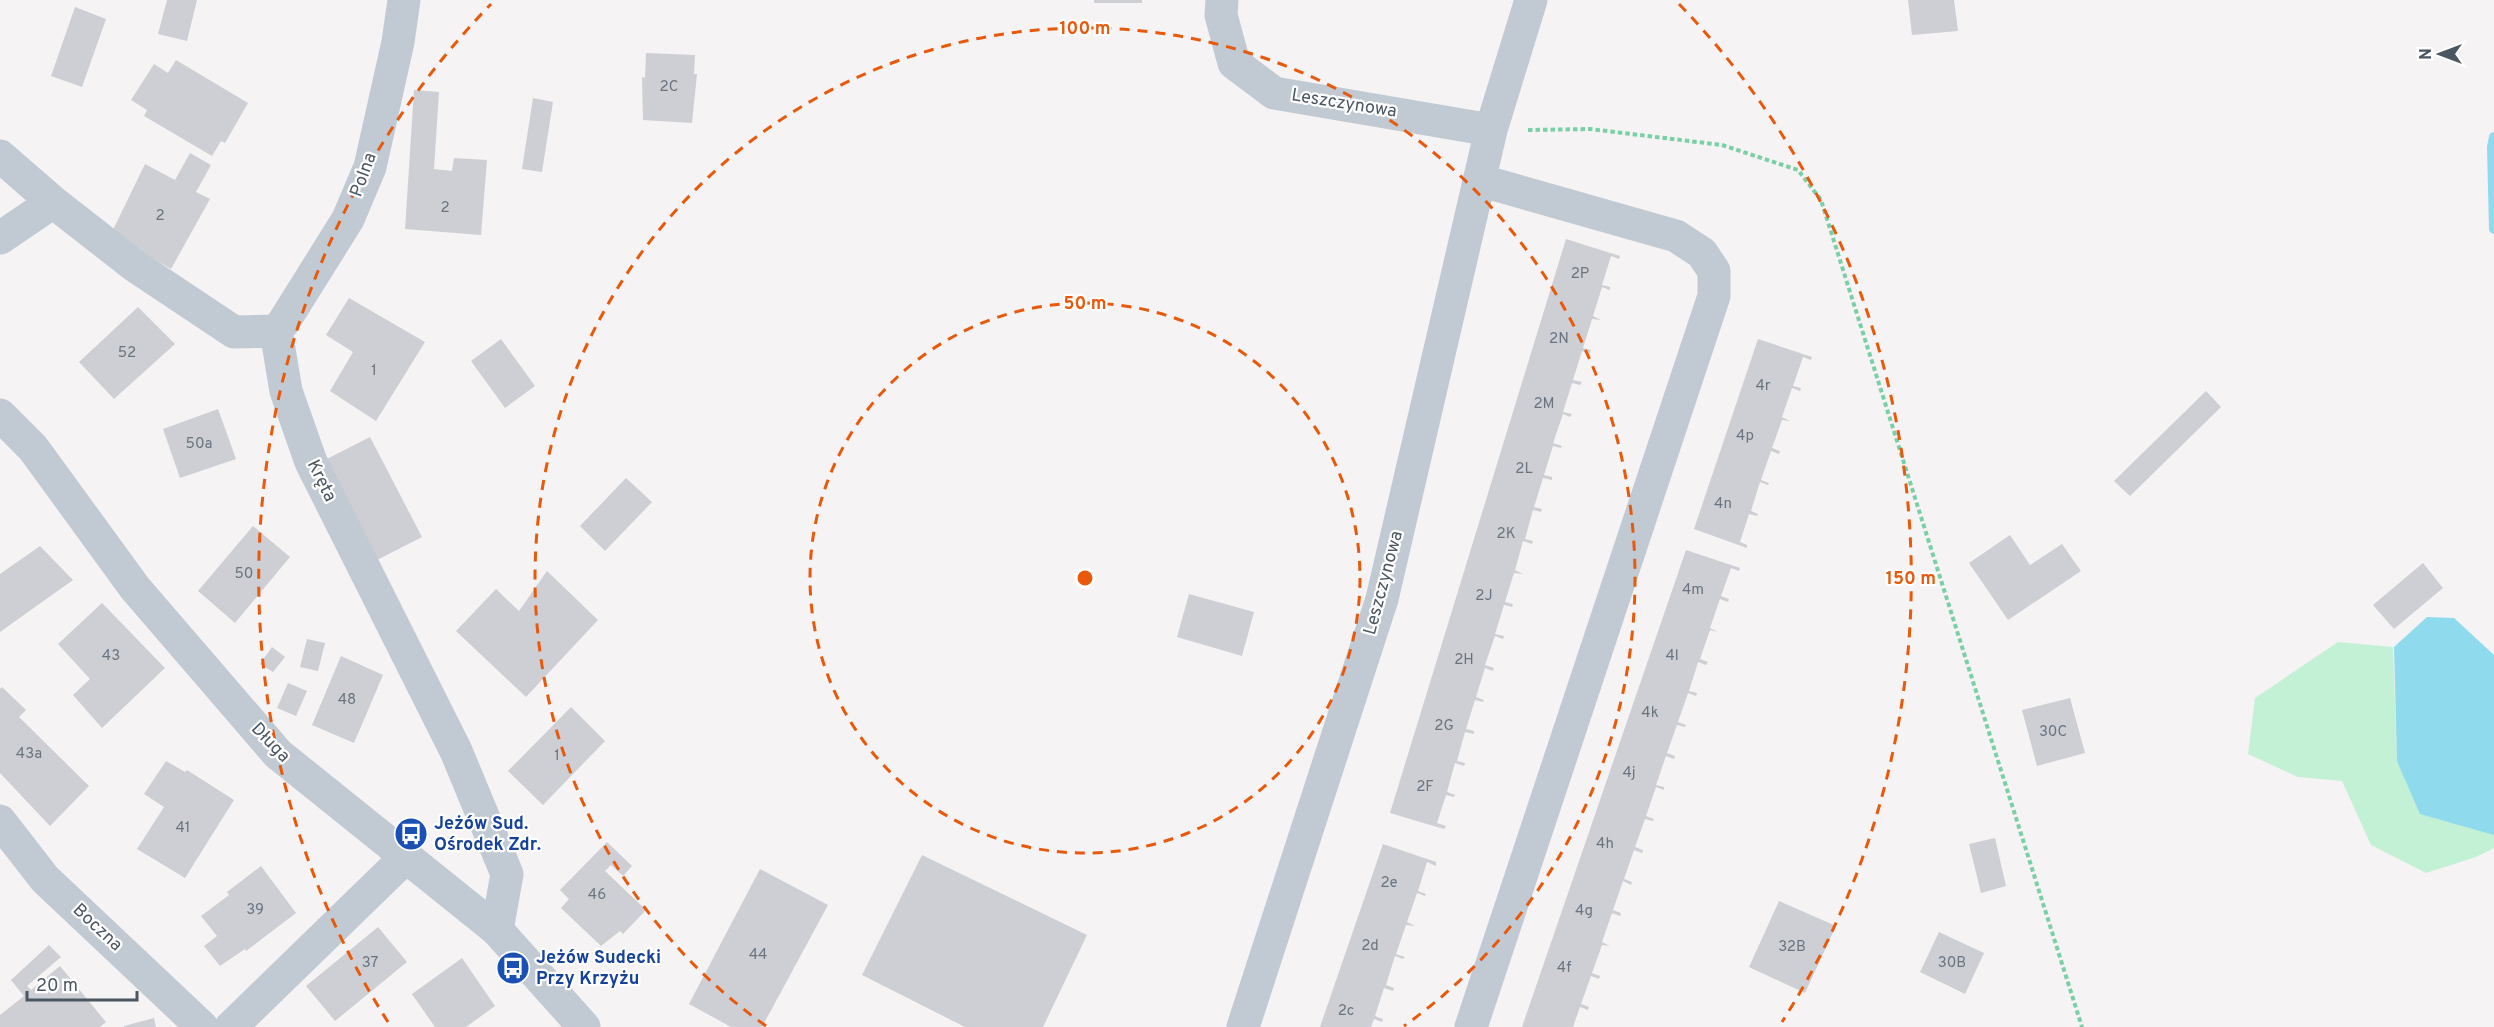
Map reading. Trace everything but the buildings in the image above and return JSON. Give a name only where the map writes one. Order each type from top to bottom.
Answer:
[{"type":"street","name":"Polna","points":[[276,332],[348,219],[370,167],[398,42],[404,0]]},
{"type":"street","name":"Leszczynowa","points":[[1222,0],[1221,15],[1234,63],[1274,93],[1491,130]]},
{"type":"street","name":"Leszczynowa","points":[[1243,1027],[1382,599],[1491,130],[1532,0]]},
{"type":"street","points":[[0,156],[53,202],[135,266],[234,332],[276,332]]},
{"type":"street","points":[[1471,1027],[1714,296],[1714,271],[1702,253],[1676,236],[1479,180]]},
{"type":"street","points":[[0,238],[53,202]]},
{"type":"street","name":"Kręta","points":[[276,332],[286,391],[311,462],[456,751],[507,874],[497,930]]},
{"type":"street","name":"Długa","points":[[0,415],[33,448],[135,588],[278,754],[497,930],[584,1027]]},
{"type":"street","name":"Boczna","points":[[0,821],[45,879],[202,1027]]},
{"type":"street","points":[[231,1027],[406,857]]},
{"type":"path","points":[[1491,130],[1590,129],[1722,145],[1798,170],[1821,200],[2082,1027]]},
{"type":"green space","points":[[2338,642],[2393,647],[2397,761],[2494,835],[2494,848],[2476,857],[2426,873],[2371,845],[2342,781],[2298,777],[2248,754],[2255,698]]},
{"type":"water","points":[[2427,617],[2454,618],[2494,655],[2494,835],[2420,814],[2397,761],[2394,647]]},
{"type":"waterway","points":[[2494,137],[2492,147],[2494,229]]},
{"type":"place","name":"Jeżów Sud. Ośrodek Zdr.","points":[[411,834]]},
{"type":"place","name":"Jeżów Sudecki Przy Krzyżu","points":[[513,968]]}]
